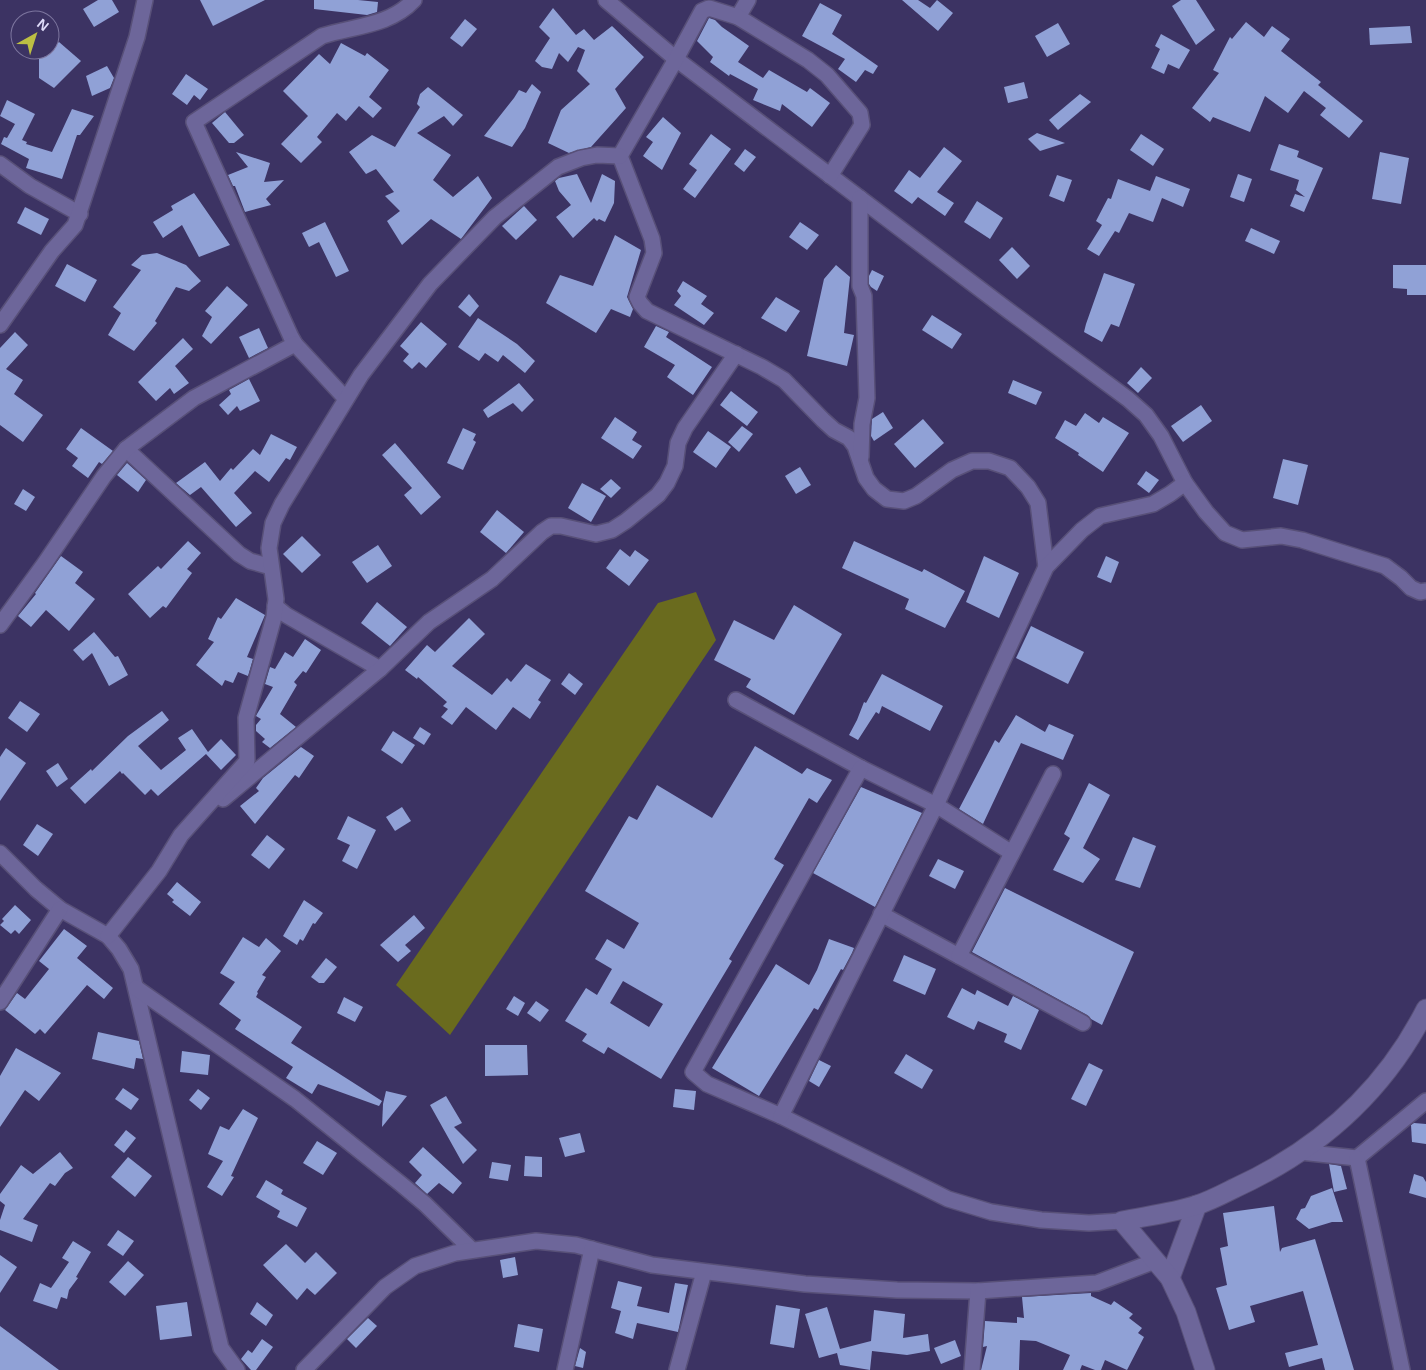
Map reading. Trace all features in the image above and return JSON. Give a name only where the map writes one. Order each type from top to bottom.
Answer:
[{"type":"street","points":[[0,325],[52,251],[75,225],[80,214],[137,37],[145,0]]},
{"type":"street","points":[[346,399],[295,344],[194,122],[322,36],[379,23],[408,7],[414,0]]},
{"type":"street","points":[[606,0],[676,59],[1009,312],[1128,399],[1146,415],[1161,436],[1185,483],[1206,512],[1225,533],[1242,540],[1281,536],[1302,540],[1385,566],[1411,588],[1420,592],[1426,591]]},
{"type":"street","points":[[738,17],[748,0]]},
{"type":"street","points":[[620,156],[702,11],[709,8],[738,17],[808,60],[827,75],[860,113],[862,125],[830,176]]},
{"type":"street","points":[[108,936],[159,871],[181,835],[247,761],[246,718],[274,617],[276,598],[269,548],[273,523],[282,504],[346,399],[430,284],[495,217],[558,167],[597,154],[620,156]]},
{"type":"street","points":[[620,156],[652,239],[654,253],[637,296],[647,311],[736,354],[784,380],[834,430],[849,438],[855,446],[866,478],[874,489],[887,499],[904,501],[916,496],[952,470],[972,461],[989,461],[1010,468],[1028,487],[1038,503],[1046,567]]},
{"type":"street","points":[[0,164],[30,186],[80,214]]},
{"type":"street","points":[[860,198],[860,286],[864,296],[867,398],[862,424],[861,464]]},
{"type":"street","points":[[0,625],[104,476],[126,449],[194,398],[295,344]]},
{"type":"street","points":[[181,835],[380,668],[428,622],[492,579],[542,532],[551,526],[561,526],[596,534],[612,530],[658,495],[676,466],[678,443],[685,428],[736,354]]},
{"type":"street","points":[[126,449],[240,554],[250,561],[271,567]]},
{"type":"street","points":[[781,1116],[936,805],[1046,567],[1082,530],[1100,516],[1153,504],[1185,483]]},
{"type":"street","points":[[275,606],[380,668]]},
{"type":"street","points":[[736,700],[861,768],[936,805],[1012,853]]},
{"type":"street","points":[[861,768],[693,1072],[707,1084],[781,1116],[948,1199],[991,1212],[1041,1220],[1089,1223],[1122,1221],[1197,1205],[1259,1177],[1300,1152],[1333,1127],[1365,1098],[1384,1076],[1426,1010]]},
{"type":"street","points":[[959,956],[1053,774]]},
{"type":"street","points":[[0,853],[36,889],[60,909],[108,936],[119,949],[131,969],[221,1348],[237,1370]]},
{"type":"street","points":[[0,1002],[60,909]]},
{"type":"street","points":[[881,914],[1083,1023]]},
{"type":"street","points":[[136,988],[295,1099],[401,1184],[472,1250]]},
{"type":"street","points":[[1300,1152],[1357,1158],[1426,1101]]},
{"type":"street","points":[[1357,1158],[1402,1370]]},
{"type":"street","points":[[1170,1278],[1197,1205]]},
{"type":"street","points":[[1122,1221],[1170,1278],[1186,1312],[1205,1370]]},
{"type":"street","points":[[304,1370],[385,1287],[415,1266],[455,1253],[536,1241],[576,1245],[652,1266],[805,1284],[897,1290],[978,1291],[1097,1283],[1155,1261]]},
{"type":"street","points":[[565,1370],[592,1250]]},
{"type":"street","points":[[678,1370],[704,1272]]},
{"type":"street","points":[[972,1370],[978,1291]]},
{"type":"shaded area","points":[[696,592],[716,640],[450,1035],[396,985],[658,603]]},
{"type":"building","points":[[98,0],[112,0],[119,12],[94,27],[83,9]]},
{"type":"building","points":[[200,0],[265,0],[213,26]]},
{"type":"building","points":[[314,0],[378,2],[377,12],[367,15],[314,9]]},
{"type":"building","points":[[902,0],[918,0],[930,8],[937,0],[953,13],[938,31]]},
{"type":"building","points":[[1181,0],[1196,0],[1215,30],[1196,45],[1172,6]]},
{"type":"building","points":[[820,3],[842,15],[832,34],[878,66],[873,74],[865,70],[856,82],[838,69],[845,59],[802,36]]},
{"type":"building","points":[[553,8],[576,35],[584,29],[594,40],[612,26],[644,57],[615,89],[626,108],[591,147],[569,153],[548,143],[561,110],[590,84],[577,71],[585,50],[578,47],[568,62],[559,53],[552,69],[542,67],[535,61],[550,38],[539,27]]},
{"type":"building","points":[[709,18],[715,20],[749,46],[738,62],[763,78],[769,70],[807,92],[810,88],[830,103],[812,127],[782,104],[780,111],[753,100],[758,89],[730,74],[729,76],[710,62],[713,57],[697,41]]},
{"type":"building","points":[[465,19],[477,29],[462,47],[450,38]]},
{"type":"building","points":[[1246,22],[1264,37],[1272,26],[1290,39],[1281,51],[1321,82],[1318,85],[1363,121],[1349,138],[1320,115],[1326,108],[1304,91],[1288,113],[1265,96],[1250,132],[1213,117],[1210,122],[1192,108],[1219,73],[1213,70],[1230,37],[1232,39]]},
{"type":"building","points":[[1058,23],[1070,44],[1047,57],[1035,36]]},
{"type":"building","points":[[1410,26],[1412,43],[1370,45],[1369,28]]},
{"type":"building","points":[[1161,34],[1190,50],[1179,69],[1168,64],[1164,74],[1151,68],[1160,49],[1155,46]]},
{"type":"building","points":[[60,43],[81,61],[54,88],[39,78],[39,60],[60,60]]},
{"type":"building","points":[[341,43],[365,56],[367,53],[389,70],[369,97],[382,108],[373,118],[359,106],[346,121],[337,113],[317,137],[322,142],[301,163],[281,144],[308,116],[283,91],[319,54],[330,64]]},
{"type":"building","points":[[107,66],[114,78],[110,88],[92,96],[86,76]]},
{"type":"building","points":[[186,74],[208,89],[200,100],[194,95],[187,105],[172,94]]},
{"type":"building","points":[[1024,82],[1028,98],[1008,103],[1004,87]]},
{"type":"building","points":[[532,84],[541,92],[525,128],[512,147],[484,136],[519,90],[526,93]]},
{"type":"building","points":[[428,87],[463,115],[453,126],[444,116],[417,133],[451,155],[433,180],[453,197],[478,176],[492,198],[461,239],[431,219],[402,245],[387,221],[400,211],[385,196],[394,192],[376,169],[366,174],[349,152],[372,135],[395,147],[420,107],[417,104],[420,94]]},
{"type":"building","points":[[1080,94],[1091,102],[1058,130],[1049,120]]},
{"type":"building","points":[[7,100],[35,114],[22,140],[27,142],[26,144],[52,152],[72,109],[94,116],[80,135],[77,135],[62,179],[26,168],[29,159],[1,144],[4,137],[7,138],[15,124],[0,116]]},
{"type":"building","points":[[225,112],[244,135],[234,143],[229,143],[212,123]]},
{"type":"building","points":[[663,117],[681,133],[662,170],[643,156],[653,142],[646,137]]},
{"type":"building","points":[[1037,133],[1065,143],[1040,151],[1028,139]]},
{"type":"building","points":[[711,134],[731,149],[695,198],[683,189],[697,170],[689,164]]},
{"type":"building","points":[[1141,134],[1164,149],[1153,166],[1130,150]]},
{"type":"building","points":[[1279,144],[1299,151],[1297,157],[1323,168],[1304,212],[1290,206],[1295,194],[1305,197],[1296,190],[1299,180],[1270,170]]},
{"type":"building","points":[[944,147],[962,161],[937,192],[954,203],[945,216],[918,197],[912,204],[894,191],[909,170],[920,178]]},
{"type":"building","points":[[745,149],[756,157],[744,172],[734,164]]},
{"type":"building","points":[[236,152],[270,163],[264,182],[284,180],[266,199],[271,205],[245,212],[235,186],[233,186],[228,175],[248,167]]},
{"type":"building","points":[[1380,152],[1409,158],[1401,204],[1372,199]]},
{"type":"building","points":[[577,174],[591,203],[602,174],[615,181],[614,203],[605,222],[599,219],[597,221],[594,218],[573,238],[556,217],[571,205],[559,191],[555,181],[559,178]]},
{"type":"building","points":[[1238,174],[1252,179],[1244,202],[1230,197]]},
{"type":"building","points":[[1057,175],[1072,180],[1064,202],[1049,196]]},
{"type":"building","points":[[1156,176],[1190,189],[1183,207],[1162,198],[1153,222],[1129,213],[1119,233],[1115,231],[1099,256],[1087,249],[1102,225],[1096,221],[1108,198],[1111,199],[1118,179],[1150,191]]},
{"type":"building","points":[[194,193],[230,245],[199,257],[182,225],[163,238],[153,222],[173,210],[171,206]]},
{"type":"building","points":[[977,201],[1003,218],[990,239],[964,222]]},
{"type":"building","points":[[524,206],[537,220],[516,240],[502,226]]},
{"type":"building","points":[[25,207],[49,219],[41,235],[17,223]]},
{"type":"building","points":[[325,222],[349,271],[336,277],[319,242],[309,247],[302,233]]},
{"type":"building","points":[[800,222],[819,235],[807,250],[789,237]]},
{"type":"building","points":[[1251,228],[1280,241],[1274,254],[1245,241]]},
{"type":"building","points":[[615,235],[641,250],[627,297],[633,309],[630,317],[611,309],[596,333],[546,303],[560,275],[593,286]]},
{"type":"building","points":[[1012,247],[1030,266],[1017,279],[999,260]]},
{"type":"building","points":[[157,253],[186,265],[201,281],[189,291],[176,287],[155,321],[157,323],[134,351],[108,335],[121,313],[113,307],[141,270],[131,265],[142,255]]},
{"type":"building","points":[[67,264],[97,280],[85,302],[55,286]]},
{"type":"building","points":[[836,265],[850,277],[844,333],[854,335],[847,366],[807,356],[824,279]]},
{"type":"building","points":[[1393,265],[1426,265],[1426,295],[1407,295],[1407,289],[1393,288]]},
{"type":"building","points":[[872,270],[884,276],[877,291],[869,284],[869,276]]},
{"type":"building","points":[[1104,273],[1135,284],[1119,327],[1111,324],[1102,342],[1084,332]]},
{"type":"building","points":[[683,281],[707,296],[701,304],[714,313],[704,325],[674,305],[681,296],[677,291]]},
{"type":"building","points":[[227,286],[248,305],[211,344],[202,336],[212,317],[205,311]]},
{"type":"building","points":[[469,294],[479,306],[470,317],[458,307]]},
{"type":"building","points":[[776,297],[800,311],[786,332],[761,318]]},
{"type":"building","points":[[932,315],[962,334],[952,349],[922,330]]},
{"type":"building","points":[[478,318],[517,344],[535,361],[525,373],[503,355],[498,362],[485,353],[479,361],[458,347]]},
{"type":"building","points":[[421,322],[447,344],[426,368],[419,362],[412,369],[403,361],[409,354],[400,346]]},
{"type":"building","points":[[656,326],[669,332],[666,337],[712,367],[693,395],[667,377],[675,365],[644,347]]},
{"type":"building","points":[[259,328],[268,348],[249,358],[239,337]]},
{"type":"building","points":[[15,332],[28,345],[6,369],[23,380],[14,394],[43,415],[23,442],[0,425],[0,348]]},
{"type":"building","points":[[183,338],[193,349],[175,366],[189,383],[174,394],[170,388],[156,401],[138,382]]},
{"type":"building","points":[[1141,367],[1152,378],[1138,393],[1127,383]]},
{"type":"building","points":[[249,379],[260,401],[240,411],[237,406],[228,415],[219,405],[231,394],[229,390]]},
{"type":"building","points":[[1013,380],[1042,392],[1036,405],[1008,393]]},
{"type":"building","points":[[519,383],[534,400],[522,412],[513,403],[488,418],[483,410]]},
{"type":"building","points":[[731,391],[758,412],[747,426],[720,405]]},
{"type":"building","points":[[1201,405],[1212,421],[1183,442],[1171,426]]},
{"type":"building","points":[[883,412],[893,428],[874,441],[871,436],[872,419]]},
{"type":"building","points":[[1085,413],[1099,423],[1103,417],[1129,433],[1103,472],[1078,455],[1079,453],[1055,438],[1065,420],[1076,426]]},
{"type":"building","points":[[615,417],[637,432],[632,440],[642,446],[633,459],[601,438]]},
{"type":"building","points":[[923,419],[944,443],[915,468],[894,444]]},
{"type":"building","points":[[742,426],[753,434],[739,452],[728,442]]},
{"type":"building","points":[[81,428],[113,451],[102,464],[99,462],[88,478],[72,466],[78,458],[66,449]]},
{"type":"building","points":[[463,428],[476,434],[473,440],[476,442],[463,470],[447,463]]},
{"type":"building","points":[[708,431],[731,447],[716,468],[693,452]]},
{"type":"building","points":[[271,434],[297,447],[290,460],[286,458],[269,482],[255,471],[234,493],[252,513],[236,527],[201,487],[190,495],[176,483],[205,462],[220,481],[231,468],[233,470],[253,449],[260,455]]},
{"type":"building","points":[[395,443],[441,497],[421,515],[404,495],[412,488],[382,455]]},
{"type":"building","points":[[1283,459],[1308,465],[1298,505],[1273,498]]},
{"type":"building","points":[[127,463],[146,480],[138,492],[117,475]]},
{"type":"building","points":[[800,467],[811,485],[796,494],[785,476]]},
{"type":"building","points":[[1146,471],[1159,480],[1149,493],[1137,484]]},
{"type":"building","points":[[611,479],[621,488],[611,498],[600,489]]},
{"type":"building","points":[[582,483],[606,496],[591,522],[568,508]]},
{"type":"building","points":[[23,489],[35,497],[26,511],[14,504]]},
{"type":"building","points":[[497,510],[524,532],[506,553],[480,532]]},
{"type":"building","points":[[302,536],[321,555],[302,573],[283,554]]},
{"type":"building","points":[[188,541],[201,553],[187,569],[192,573],[166,608],[163,606],[150,618],[128,594],[158,566],[161,569]]},
{"type":"building","points":[[854,541],[922,572],[924,569],[965,591],[945,628],[905,609],[909,599],[842,568]]},
{"type":"building","points":[[378,545],[392,566],[367,583],[352,562]]},
{"type":"building","points":[[620,549],[630,557],[635,550],[649,560],[629,586],[606,568]]},
{"type":"building","points":[[61,556],[83,572],[75,583],[95,599],[69,631],[46,610],[31,627],[18,616],[36,594]]},
{"type":"building","points":[[984,556],[1019,573],[999,618],[966,602]]},
{"type":"building","points":[[1106,556],[1119,562],[1111,583],[1097,577]]},
{"type":"building","points":[[236,598],[265,615],[247,657],[253,659],[248,676],[238,672],[233,683],[225,680],[222,686],[196,665],[214,642],[208,639],[218,617],[221,619]]},
{"type":"building","points":[[377,602],[407,627],[390,646],[361,623]]},
{"type":"building","points":[[794,605],[842,634],[794,715],[746,687],[751,679],[714,660],[734,620],[774,640]]},
{"type":"building","points":[[469,618],[485,634],[452,666],[492,695],[507,678],[511,682],[526,664],[551,680],[538,700],[541,702],[530,719],[513,707],[496,730],[466,707],[452,725],[441,717],[448,709],[443,706],[447,702],[418,677],[417,679],[405,670],[427,645],[435,652]]},
{"type":"building","points":[[1031,626],[1084,652],[1068,684],[1016,658]]},
{"type":"building","points":[[94,632],[115,657],[118,656],[128,675],[109,686],[92,653],[83,661],[73,650]]},
{"type":"building","points":[[305,639],[321,650],[306,673],[303,671],[294,682],[297,685],[280,714],[296,727],[270,748],[262,742],[265,739],[256,731],[256,725],[261,719],[256,716],[273,687],[265,684],[270,667],[275,669],[285,652],[293,657]]},
{"type":"building","points":[[569,673],[583,684],[575,695],[561,684]]},
{"type":"building","points":[[882,674],[943,706],[930,731],[882,706],[879,714],[876,712],[858,740],[849,735],[864,702],[866,703]]},
{"type":"building","points":[[20,701],[40,714],[27,732],[8,718]]},
{"type":"building","points":[[162,711],[169,720],[138,746],[161,770],[186,750],[178,738],[192,729],[208,752],[221,739],[236,755],[221,770],[206,754],[158,796],[151,789],[145,795],[120,771],[85,804],[70,788],[91,769],[92,771],[128,736]]},
{"type":"building","points":[[1016,715],[1045,732],[1049,724],[1074,735],[1063,760],[1021,743],[983,824],[959,809],[995,740],[999,743]]},
{"type":"building","points":[[420,727],[431,734],[424,745],[413,738]]},
{"type":"building","points":[[393,731],[415,745],[402,764],[381,750]]},
{"type":"building","points":[[755,746],[802,774],[807,768],[832,780],[817,803],[809,798],[774,859],[784,865],[729,959],[732,961],[661,1079],[608,1047],[604,1054],[582,1041],[587,1034],[565,1021],[586,988],[597,995],[612,969],[595,959],[607,939],[624,949],[639,923],[585,891],[629,816],[637,820],[657,785],[712,818]],"holes":[[[623,981],[663,1004],[649,1027],[610,1003]]]},
{"type":"building","points":[[301,747],[314,756],[299,778],[295,775],[255,824],[240,806],[259,791],[256,788],[263,778]]},
{"type":"building","points":[[6,748],[26,763],[0,801],[0,757]]},
{"type":"building","points":[[58,763],[68,779],[57,787],[46,771]]},
{"type":"building","points":[[1089,783],[1110,795],[1083,848],[1100,859],[1083,883],[1053,870],[1070,838],[1064,834]]},
{"type":"building","points":[[861,787],[922,813],[875,907],[813,873]]},
{"type":"building","points":[[402,807],[411,821],[395,831],[386,817]]},
{"type":"building","points":[[348,816],[376,830],[357,869],[342,861],[350,845],[337,839]]},
{"type":"building","points":[[37,824],[53,834],[38,856],[23,845]]},
{"type":"building","points":[[267,835],[285,849],[269,869],[251,855]]},
{"type":"building","points":[[1133,837],[1156,846],[1140,888],[1115,880]]},
{"type":"building","points":[[938,859],[964,871],[955,889],[929,876]]},
{"type":"building","points":[[177,882],[201,902],[190,916],[172,902],[174,900],[167,894]]},
{"type":"building","points":[[1005,888],[1134,952],[1102,1025],[972,952]]},
{"type":"building","points":[[304,900],[323,913],[315,924],[313,923],[303,941],[300,939],[297,945],[283,936]]},
{"type":"building","points":[[15,905],[31,920],[19,934],[15,930],[11,934],[0,925],[4,921],[2,919]]},
{"type":"building","points":[[414,915],[425,928],[405,945],[411,951],[398,962],[380,945]]},
{"type":"building","points":[[64,929],[87,946],[77,958],[113,988],[104,999],[87,985],[45,1034],[40,1029],[35,1034],[5,1010],[17,993],[25,999],[49,969],[39,961]]},
{"type":"building","points":[[243,937],[259,947],[266,938],[281,951],[262,975],[266,977],[256,997],[302,1027],[291,1043],[382,1101],[379,1106],[318,1084],[312,1094],[286,1078],[293,1067],[235,1029],[241,1020],[219,1004],[235,982],[220,973]]},
{"type":"building","points":[[829,939],[854,948],[852,953],[818,1010],[814,1008],[759,1096],[712,1068],[776,964],[809,985]]},
{"type":"building","points":[[904,955],[936,969],[925,995],[893,981]]},
{"type":"building","points":[[326,958],[337,967],[324,983],[319,983],[311,977]]},
{"type":"building","points":[[962,988],[975,995],[977,990],[1008,1006],[1013,996],[1039,1010],[1021,1050],[1004,1042],[1007,1034],[978,1021],[974,1030],[947,1017]]},
{"type":"building","points":[[514,996],[525,1003],[518,1016],[506,1009]]},
{"type":"building","points":[[344,997],[363,1007],[355,1022],[337,1013]]},
{"type":"building","points":[[536,1001],[549,1010],[540,1022],[527,1013]]},
{"type":"building","points":[[98,1032],[139,1041],[143,1059],[136,1058],[134,1069],[92,1059]]},
{"type":"building","points":[[485,1045],[527,1045],[528,1075],[485,1076]]},
{"type":"building","points":[[16,1048],[61,1073],[39,1101],[25,1090],[0,1127],[0,1076]]},
{"type":"building","points":[[182,1051],[210,1055],[208,1075],[180,1072]]},
{"type":"building","points":[[906,1054],[933,1070],[922,1089],[894,1073]]},
{"type":"building","points":[[819,1060],[831,1066],[819,1087],[809,1081]]},
{"type":"building","points":[[1089,1063],[1103,1070],[1086,1106],[1071,1099]]},
{"type":"building","points":[[123,1088],[139,1099],[131,1110],[115,1099]]},
{"type":"building","points":[[198,1089],[210,1098],[201,1110],[189,1100]]},
{"type":"building","points":[[675,1089],[696,1091],[694,1110],[673,1107]]},
{"type":"building","points":[[386,1091],[407,1096],[382,1127],[383,1104]]},
{"type":"building","points":[[446,1096],[462,1123],[454,1127],[477,1150],[463,1164],[430,1105]]},
{"type":"building","points":[[243,1109],[258,1118],[231,1176],[234,1177],[222,1196],[207,1187],[223,1161],[208,1154],[220,1126],[229,1130]]},
{"type":"building","points":[[1414,1123],[1426,1124],[1426,1144],[1412,1142],[1411,1125]]},
{"type":"building","points":[[126,1130],[136,1138],[124,1153],[114,1145]]},
{"type":"building","points":[[580,1133],[585,1152],[565,1157],[559,1138]]},
{"type":"building","points":[[317,1141],[337,1153],[323,1175],[303,1163]]},
{"type":"building","points":[[423,1147],[462,1183],[453,1194],[439,1183],[427,1194],[415,1183],[422,1175],[409,1162]]},
{"type":"building","points":[[60,1152],[73,1168],[65,1173],[55,1186],[50,1183],[23,1219],[38,1225],[32,1242],[0,1230],[0,1220],[5,1205],[0,1201],[0,1194],[21,1165],[33,1174]]},
{"type":"building","points":[[525,1156],[542,1157],[542,1177],[524,1176]]},
{"type":"building","points":[[128,1157],[152,1176],[135,1197],[111,1177]]},
{"type":"building","points":[[492,1162],[511,1165],[508,1181],[489,1178]]},
{"type":"building","points":[[1329,1164],[1341,1166],[1347,1189],[1334,1192]]},
{"type":"building","points":[[1414,1174],[1423,1177],[1426,1182],[1426,1198],[1409,1193]]},
{"type":"building","points":[[266,1180],[283,1190],[281,1194],[307,1208],[297,1227],[277,1217],[280,1211],[256,1197]]},
{"type":"building","points":[[1332,1188],[1343,1222],[1332,1222],[1309,1229],[1296,1219],[1301,1209],[1305,1208],[1311,1196]]},
{"type":"building","points":[[1274,1206],[1280,1252],[1282,1248],[1315,1239],[1354,1370],[1325,1370],[1322,1358],[1289,1367],[1285,1353],[1318,1345],[1303,1291],[1250,1306],[1255,1322],[1229,1330],[1216,1288],[1227,1285],[1220,1248],[1228,1246],[1223,1213]]},
{"type":"building","points":[[118,1230],[134,1241],[123,1256],[107,1245]]},
{"type":"building","points":[[73,1241],[91,1252],[76,1277],[78,1278],[69,1290],[67,1299],[61,1297],[57,1309],[33,1301],[40,1283],[51,1288],[69,1262],[62,1258]]},
{"type":"building","points":[[286,1244],[305,1263],[316,1252],[337,1273],[315,1295],[307,1288],[297,1300],[263,1265]]},
{"type":"building","points":[[0,1255],[17,1267],[0,1293]]},
{"type":"building","points":[[515,1257],[518,1275],[503,1278],[500,1260]]},
{"type":"building","points":[[128,1261],[144,1275],[125,1296],[109,1282]]},
{"type":"building","points":[[618,1281],[642,1287],[637,1306],[669,1313],[675,1283],[688,1285],[678,1332],[637,1323],[633,1339],[615,1333],[621,1311],[611,1308]]},
{"type":"building","points":[[1091,1293],[1091,1296],[1111,1305],[1114,1301],[1133,1314],[1129,1318],[1142,1328],[1138,1333],[1144,1337],[1127,1370],[1105,1360],[1101,1370],[1095,1370],[1082,1365],[1080,1370],[1063,1370],[1070,1355],[1036,1341],[1020,1340],[1019,1370],[981,1370],[987,1346],[983,1347],[985,1321],[1017,1323],[1017,1317],[1024,1318],[1022,1297]]},
{"type":"building","points":[[187,1302],[192,1336],[160,1340],[156,1306]]},
{"type":"building","points":[[257,1302],[273,1315],[266,1326],[250,1314]]},
{"type":"building","points":[[776,1305],[800,1309],[794,1348],[770,1344]]},
{"type":"building","points":[[827,1307],[840,1349],[871,1341],[874,1310],[905,1314],[903,1338],[928,1334],[930,1351],[907,1355],[872,1351],[870,1370],[840,1365],[837,1353],[819,1358],[805,1314]]},
{"type":"building","points":[[368,1318],[377,1326],[356,1348],[347,1339]]},
{"type":"building","points":[[518,1324],[543,1329],[539,1352],[514,1347]]},
{"type":"building","points":[[0,1326],[59,1370],[0,1370]]},
{"type":"building","points":[[262,1339],[273,1347],[256,1370],[251,1370],[241,1359],[248,1350],[252,1353]]},
{"type":"building","points":[[955,1340],[961,1356],[941,1364],[934,1348]]},
{"type":"building","points":[[580,1348],[586,1352],[583,1368],[575,1366]]}]
